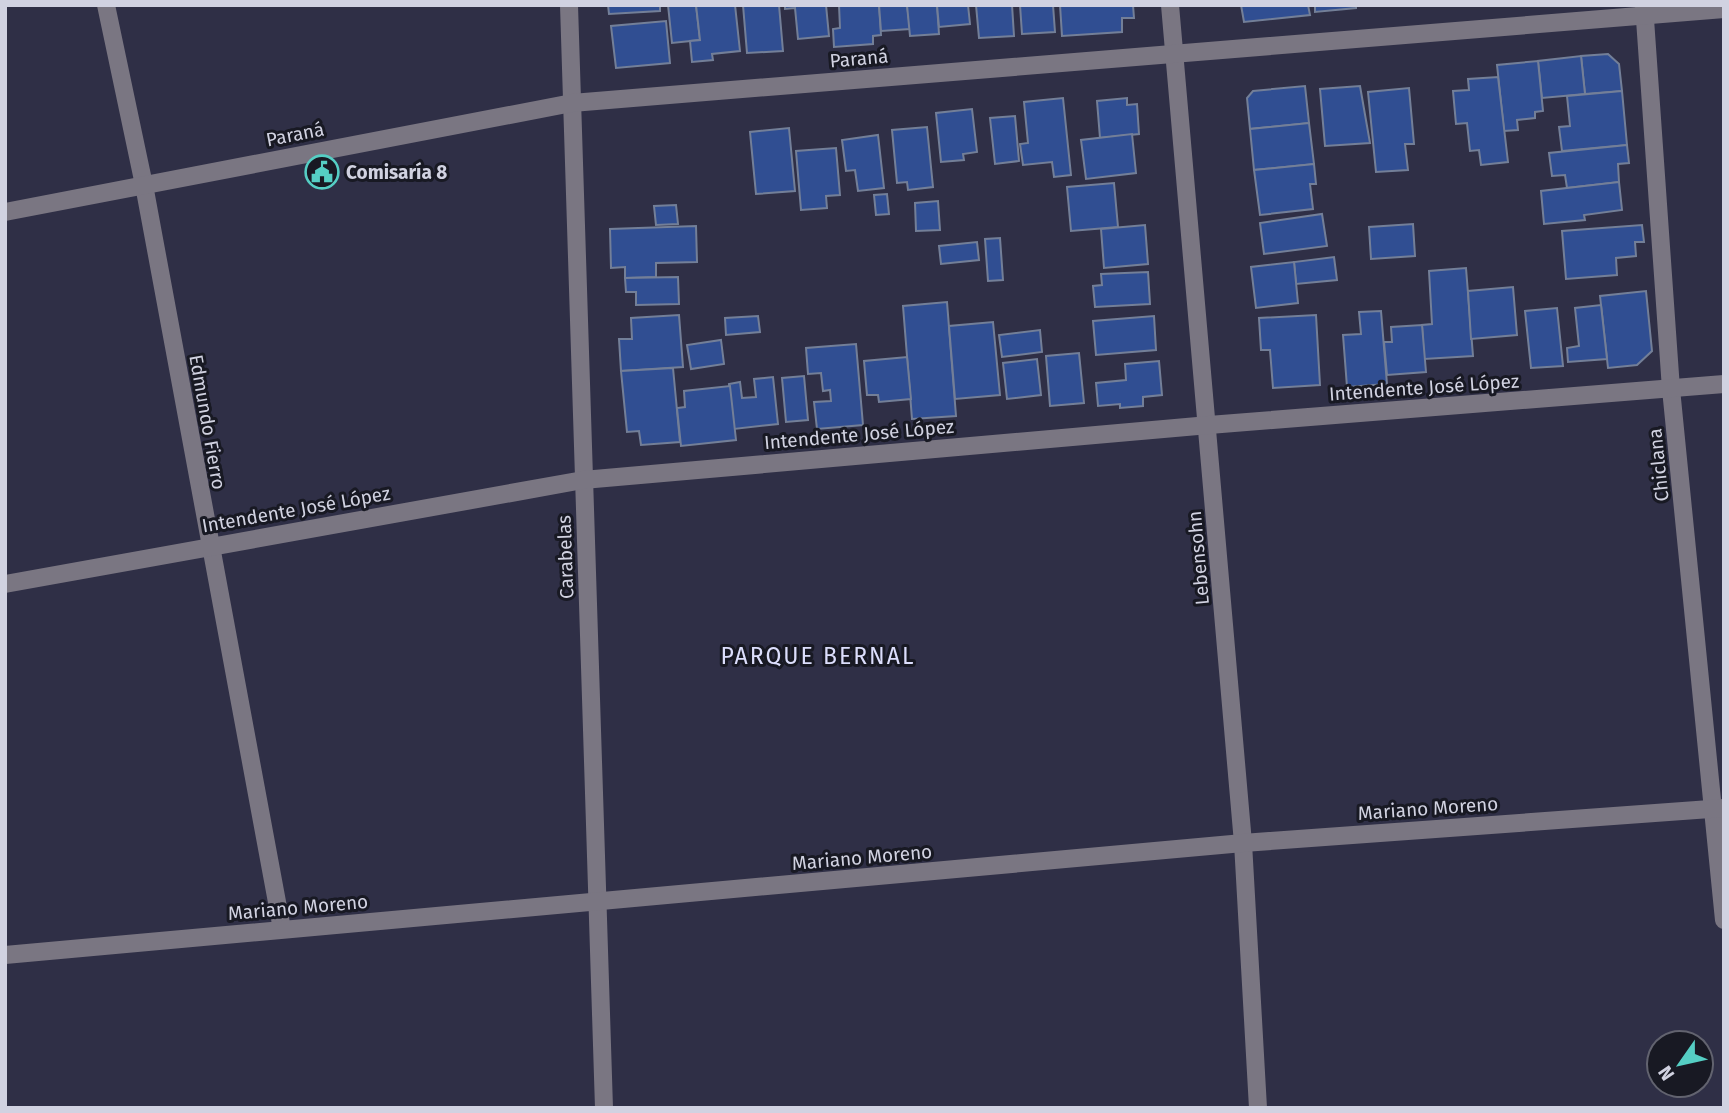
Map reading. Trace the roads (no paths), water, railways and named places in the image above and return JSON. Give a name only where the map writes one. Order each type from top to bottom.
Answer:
[{"type":"street","name":"Edmundo Fierro","points":[[106,5],[144,185],[282,929]]},
{"type":"street","name":"Carabelas","points":[[569,5],[604,1108]]},
{"type":"street","name":"Lebensohn","points":[[1170,5],[1209,425],[1243,843],[1258,1108]]},
{"type":"street","name":"Paraná","points":[[5,212],[572,103],[1175,54],[1644,11],[1724,9]]},
{"type":"street","name":"Chiclana","points":[[1644,11],[1671,389],[1719,808],[1724,920]]},
{"type":"street","name":"Intendente José López","points":[[5,584],[583,480],[1209,425],[1724,384]]},
{"type":"street","name":"Mariano Moreno","points":[[5,955],[1243,843],[1719,808]]},
{"type":"place","name":"Comisaría 8","points":[[322,172]]},
{"type":"district","name":"PARQUE BERNAL","points":[[818,656]]}]
